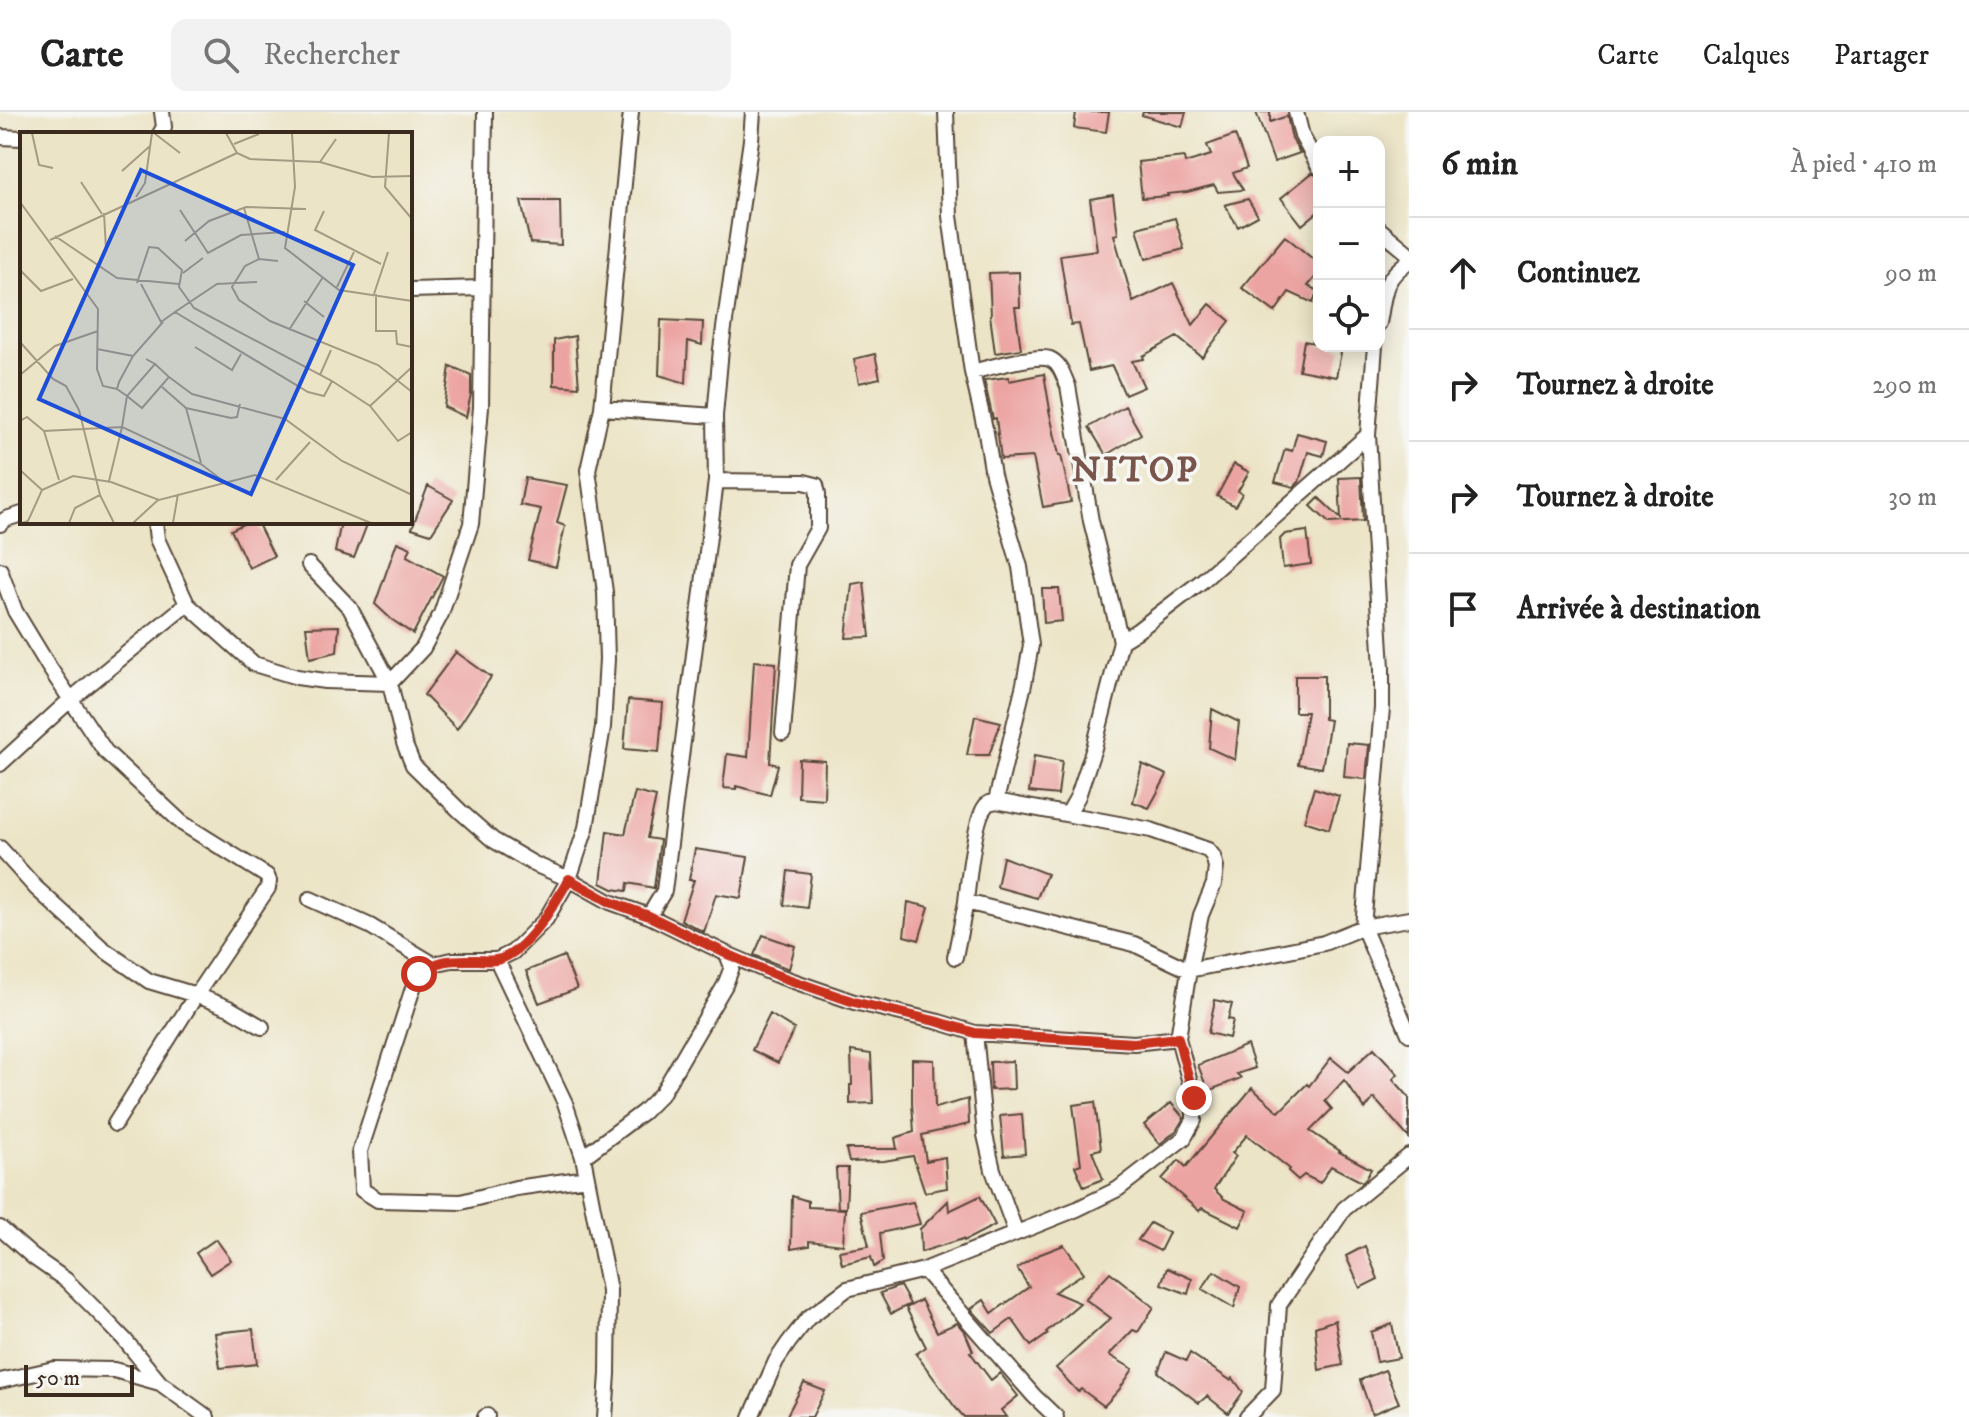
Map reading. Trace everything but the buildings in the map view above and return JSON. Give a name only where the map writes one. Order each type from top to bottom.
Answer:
[{"type":"street","points":[[161,132],[164,127],[162,112]]},
{"type":"street","points":[[155,524],[157,539],[187,604],[254,664],[297,677],[325,681],[390,683],[423,648],[441,614],[471,524],[481,407],[485,112]]},
{"type":"street","points":[[587,1178],[516,1188],[461,1202],[378,1200],[362,1190],[360,1151],[419,974],[433,964],[452,960],[497,960],[513,952],[546,919],[569,879],[586,828],[603,727],[607,659],[605,592],[588,470],[602,408],[631,112]]},
{"type":"street","points":[[649,916],[664,891],[716,481],[715,416],[721,349],[753,112]]},
{"type":"street","points":[[946,112],[950,216],[972,372],[993,475],[1020,567],[1031,645],[996,801]]},
{"type":"street","points":[[1296,112],[1302,136],[1313,156]]},
{"type":"street","points":[[0,137],[20,138]]},
{"type":"street","points":[[1385,234],[1409,254]]},
{"type":"street","points":[[1385,291],[1391,276],[1409,261]]},
{"type":"street","points":[[412,290],[482,288]]},
{"type":"street","points":[[1375,352],[1368,435],[1382,708],[1363,927],[1409,1034]]},
{"type":"street","points":[[972,372],[1048,358],[1060,367],[1068,386],[1091,521],[1121,641],[1094,748],[1078,796],[1068,814]]},
{"type":"street","points":[[602,408],[715,416]]},
{"type":"street","points":[[1121,641],[1202,581],[1368,435]]},
{"type":"street","points":[[716,481],[804,482],[816,485],[818,528],[797,565],[783,733]]},
{"type":"street","points":[[0,524],[20,515]]},
{"type":"street","points":[[309,565],[350,608],[390,683],[404,743],[413,765],[493,840],[534,864],[727,954],[854,1002],[975,1033],[1134,1043],[1178,1038]]},
{"type":"street","points":[[0,570],[15,611],[105,751],[182,823],[267,876],[269,881],[268,888],[115,1124]]},
{"type":"street","points":[[0,764],[70,700],[187,604]]},
{"type":"street","points":[[751,1417],[776,1361],[808,1318],[847,1289],[924,1270],[1077,1209],[1118,1189],[1184,1138],[1194,1120],[1194,1098],[1178,1038],[1201,915],[1214,884],[1216,867],[1208,850],[1151,830],[996,801],[988,803],[983,808],[974,842],[955,957]]},
{"type":"street","points":[[0,848],[36,888],[103,949],[149,981],[229,1008],[262,1027]]},
{"type":"street","points":[[310,899],[370,926],[433,964]]},
{"type":"street","points":[[966,902],[1134,944],[1189,970],[1324,943],[1363,927],[1409,919]]},
{"type":"street","points":[[583,1157],[643,1112],[662,1093],[725,985],[732,967],[727,954]]},
{"type":"street","points":[[497,960],[565,1103],[583,1157],[609,1290],[605,1417]]},
{"type":"street","points":[[975,1033],[985,1135],[993,1170],[1016,1233]]},
{"type":"street","points":[[1247,1417],[1273,1390],[1279,1305],[1344,1209],[1409,1156]]},
{"type":"street","points":[[0,1228],[66,1280],[124,1339],[160,1383],[207,1417]]},
{"type":"street","points":[[924,1270],[1056,1417]]},
{"type":"street","points":[[0,1381],[54,1369],[114,1370],[160,1383]]},
{"type":"district","name":"NITOP","points":[[1135,470]]},
{"type":"route","points":[[419,974],[433,964],[452,960],[497,960],[513,952],[546,919],[569,879],[610,902],[649,916],[727,954],[854,1002],[975,1033],[1134,1043],[1178,1038],[1194,1098]]}]
